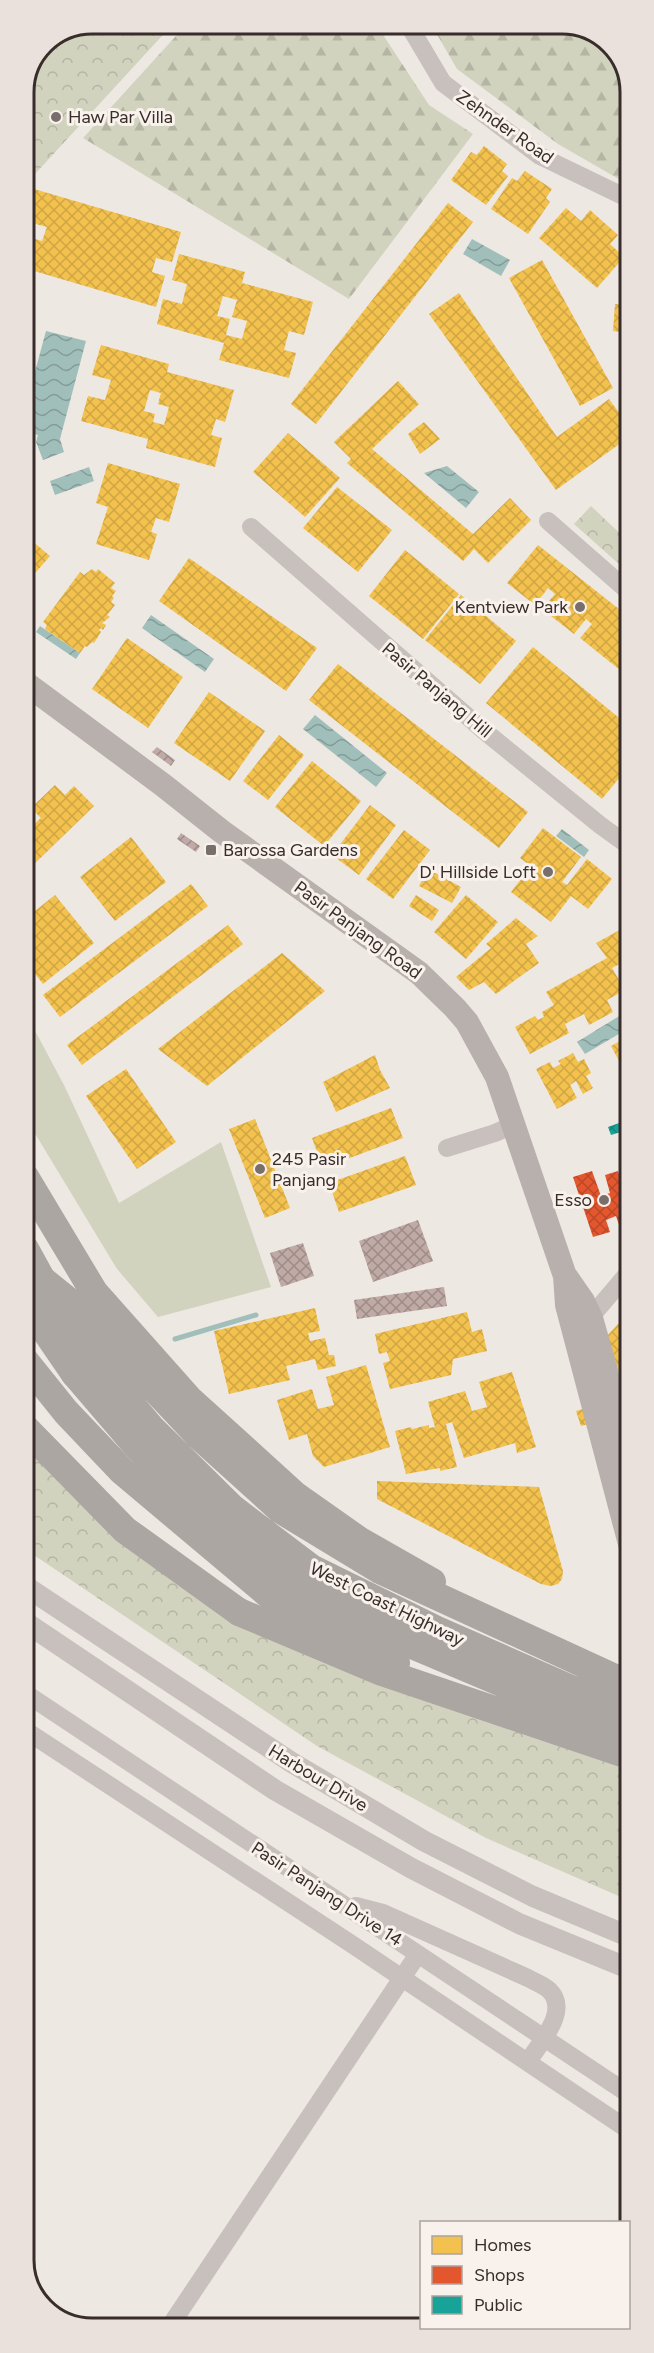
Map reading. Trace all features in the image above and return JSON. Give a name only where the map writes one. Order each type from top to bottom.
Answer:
[{"type":"highway","points":[[34,1192],[94,1292],[189,1399],[296,1496],[360,1541],[429,1580],[568,1648],[620,1671]]},
{"type":"highway","name":"West Coast Highway","points":[[34,1265],[95,1362],[153,1430],[232,1508],[311,1568],[437,1630],[571,1689],[620,1706]]},
{"type":"highway","points":[[34,1273],[82,1312],[197,1434],[280,1510],[380,1570],[620,1680]]},
{"type":"highway","name":"West Coast Highway","points":[[34,1314],[75,1374],[134,1443],[213,1527],[297,1585],[410,1644],[620,1741]]},
{"type":"highway","points":[[34,1372],[66,1412],[122,1471],[280,1604],[374,1655],[620,1742]]},
{"type":"highway","points":[[34,1437],[125,1530],[239,1612],[382,1672],[620,1742]]},
{"type":"main road","name":"Pasir Panjang Road","points":[[34,689],[163,785],[220,831],[419,973],[467,1022],[497,1077],[515,1124],[565,1276],[583,1301],[583,1326],[620,1498]]},
{"type":"main road","name":"Pasir Panjang Road","points":[[583,1326],[620,1425]]},
{"type":"street","name":"Zehnder Road","points":[[414,35],[443,83],[540,156],[620,195]]},
{"type":"street","points":[[548,521],[620,584]]},
{"type":"street","name":"Pasir Panjang Hill","points":[[251,527],[483,730],[620,839]]},
{"type":"street","points":[[447,1148],[495,1133],[515,1124]]},
{"type":"street","points":[[583,1326],[620,1283]]},
{"type":"street","name":"Harbour Drive","points":[[34,1592],[291,1762],[424,1840],[531,1896],[620,1933]]},
{"type":"street","name":"Harbour Drive","points":[[34,1628],[275,1790],[401,1862],[520,1924],[620,1965]]},
{"type":"street","name":"Pasir Panjang Drive 14","points":[[34,1699],[620,2088]]},
{"type":"street","name":"Pasir Panjang Drive 14","points":[[34,1736],[402,1977],[620,2124]]},
{"type":"street","points":[[337,1901],[383,1913],[528,1978],[549,1990],[557,2003],[556,2018],[528,2062]]},
{"type":"street","points":[[175,2318],[418,1954]]},
{"type":"green space","name":"Haw Par Villa","points":[[164,34],[34,175],[34,93],[44,60],[60,44],[82,36]]},
{"type":"green space","points":[[178,34],[383,35],[429,105],[473,134],[349,299],[83,138]]},
{"type":"green space","points":[[437,35],[565,35],[590,42],[605,54],[612,64],[618,82],[620,180],[558,144],[457,69]]},
{"type":"green space","points":[[591,506],[620,533],[620,565],[574,524]]},
{"type":"green space","points":[[34,1029],[64,1085],[119,1203],[221,1142],[271,1287],[158,1317],[117,1269],[34,1132]]},
{"type":"green space","points":[[34,1453],[204,1599],[620,1765],[620,1897],[486,1838],[317,1746],[34,1555]]},
{"type":"water","points":[[472,239],[510,260],[501,276],[463,254]]},
{"type":"water","points":[[46,331],[86,341],[60,439],[64,452],[43,460],[36,442],[38,435],[34,434],[34,375]]},
{"type":"water","points":[[447,466],[479,492],[466,508],[424,473]]},
{"type":"water","points":[[89,467],[94,481],[55,495],[50,481]]},
{"type":"water","points":[[151,615],[214,659],[205,672],[142,628]]},
{"type":"water","points":[[40,626],[80,653],[76,659],[36,632]]},
{"type":"water","points":[[315,715],[387,773],[376,787],[303,729]]},
{"type":"water","points":[[562,829],[589,850],[584,857],[556,836]]},
{"type":"water","points":[[620,1016],[620,1033],[585,1054],[577,1042]]},
{"type":"building: Homes","points":[[484,146],[507,164],[502,171],[508,176],[486,205],[451,180],[471,152],[477,155]]},
{"type":"building: Homes","points":[[525,171],[552,189],[546,198],[550,202],[528,234],[491,209],[512,178],[517,181]]},
{"type":"building: Homes","points":[[34,189],[181,232],[172,262],[156,258],[152,272],[165,276],[156,307],[34,271],[34,239],[42,241],[47,227],[34,223]]},
{"type":"building: Homes","points":[[448,203],[473,222],[316,424],[291,404]]},
{"type":"building: Homes","points":[[566,208],[581,221],[590,210],[618,235],[610,244],[620,253],[620,262],[597,288],[539,238]]},
{"type":"building: Homes","points":[[179,254],[245,272],[242,283],[313,302],[304,335],[289,331],[284,350],[296,353],[289,378],[219,360],[224,343],[157,324],[163,299],[182,304],[187,284],[172,280]],"holes":[[[223,296],[237,300],[232,317],[247,321],[242,339],[226,335],[230,319],[217,316]]]},
{"type":"building: Homes","points":[[542,260],[613,388],[580,406],[509,278]]},
{"type":"building: Homes","points":[[459,293],[557,437],[609,399],[620,414],[620,444],[556,490],[429,314]]},
{"type":"building: Homes","points":[[615,304],[620,304],[620,332],[613,331]]},
{"type":"building: Homes","points":[[101,345],[169,364],[167,372],[234,390],[225,422],[216,419],[211,435],[222,438],[215,467],[146,448],[148,439],[81,421],[88,396],[105,400],[111,380],[92,375]],"holes":[[[150,390],[161,393],[158,404],[169,407],[164,425],[153,422],[155,414],[144,411]]]},
{"type":"building: Homes","points":[[398,381],[419,404],[372,449],[473,534],[510,498],[531,520],[488,563],[474,549],[463,561],[347,463],[351,459],[334,442]]},
{"type":"building: Homes","points":[[424,422],[440,439],[420,454],[408,434]]},
{"type":"building: Homes","points":[[288,433],[340,478],[305,517],[253,472]]},
{"type":"building: Homes","points":[[108,463],[180,484],[169,522],[156,518],[151,532],[157,534],[149,560],[96,544],[108,507],[96,503]]},
{"type":"building: Homes","points":[[337,487],[392,530],[358,572],[303,528]]},
{"type":"building: Homes","points":[[34,542],[50,556],[34,574]]},
{"type":"building: Homes","name":"Kentview Park","points":[[538,545],[620,610],[620,670],[580,638],[592,624],[586,619],[574,634],[542,609],[555,594],[548,588],[535,605],[507,583]]},
{"type":"building: Homes","points":[[405,550],[459,594],[423,639],[369,596]]},
{"type":"building: Homes","points":[[189,558],[317,648],[286,691],[159,601]]},
{"type":"building: Homes","points":[[92,569],[96,572],[98,569],[115,583],[111,588],[116,591],[111,602],[115,605],[107,615],[110,617],[102,623],[106,625],[103,630],[101,628],[99,630],[101,632],[94,643],[85,646],[80,653],[45,629],[47,625],[43,622],[80,572],[84,575]]},
{"type":"building: Homes","points":[[461,595],[516,641],[480,684],[425,640]]},
{"type":"building: Homes","points":[[127,638],[183,677],[148,728],[92,689]]},
{"type":"building: Homes","points":[[533,647],[620,719],[620,777],[602,799],[486,703]]},
{"type":"building: Homes","points":[[338,664],[528,812],[499,848],[309,700]]},
{"type":"building: Homes","points":[[209,692],[265,731],[230,781],[174,743]]},
{"type":"building: Homes","points":[[279,735],[304,755],[268,800],[243,781]]},
{"type":"building: Homes","points":[[312,761],[361,801],[324,846],[275,807]]},
{"type":"building: Homes","points":[[55,785],[65,795],[74,786],[94,806],[34,864],[34,824],[41,818],[34,811],[34,805]]},
{"type":"building: Homes","points":[[370,805],[396,825],[359,875],[332,855]]},
{"type":"building: Homes","name":"D' Hillside Loft","points":[[543,828],[581,857],[562,882],[567,885],[587,859],[612,879],[588,909],[571,896],[551,922],[511,892],[531,866],[520,858]]},
{"type":"building: Homes","points":[[404,830],[430,850],[393,899],[366,879]]},
{"type":"building: Homes","points":[[131,837],[166,882],[115,921],[80,877]]},
{"type":"building: Homes","points":[[428,869],[461,887],[452,903],[419,886]]},
{"type":"building: Homes","points":[[191,884],[208,906],[60,1017],[43,995]]},
{"type":"building: Homes","points":[[55,895],[94,943],[43,984],[34,972],[34,912]]},
{"type":"building: Homes","points":[[416,895],[439,910],[432,921],[409,906]]},
{"type":"building: Homes","points":[[466,895],[498,922],[466,959],[434,932]]},
{"type":"building: Homes","points":[[516,918],[538,936],[526,944],[539,963],[496,994],[484,982],[469,990],[456,977],[491,948],[486,944]]},
{"type":"building: Homes","points":[[228,925],[243,944],[82,1065],[67,1045]]},
{"type":"building: Homes","points":[[620,930],[620,964],[612,968],[620,982],[620,993],[607,1000],[613,1012],[589,1025],[584,1014],[565,1024],[569,1033],[530,1054],[515,1027],[535,1016],[538,1020],[544,1017],[542,1012],[554,1005],[546,992],[607,958],[596,943]]},
{"type":"building: Homes","points":[[282,953],[325,991],[207,1086],[158,1049]]},
{"type":"building: Homes","points":[[620,1041],[620,1063],[611,1046]]},
{"type":"building: Homes","points":[[573,1053],[578,1062],[584,1059],[591,1073],[586,1076],[593,1088],[583,1094],[576,1081],[570,1085],[577,1098],[557,1109],[536,1069],[550,1062],[553,1068],[561,1064],[558,1061]]},
{"type":"building: Homes","points":[[375,1055],[390,1088],[336,1112],[323,1082]]},
{"type":"building: Homes","points":[[126,1069],[176,1142],[137,1169],[86,1096]]},
{"type":"building: Homes","points":[[391,1108],[403,1138],[323,1168],[312,1138]]},
{"type":"building: Homes","name":"245 Pasir Panjang","points":[[255,1119],[290,1208],[265,1218],[229,1129]]},
{"type":"building: Homes","points":[[405,1156],[416,1185],[339,1212],[329,1183]]},
{"type":"building: Homes","points":[[315,1308],[320,1331],[308,1333],[310,1341],[325,1338],[329,1355],[334,1355],[336,1366],[318,1370],[315,1359],[286,1366],[290,1380],[229,1394],[214,1331]]},
{"type":"building: Homes","points":[[467,1312],[472,1332],[482,1329],[487,1351],[453,1359],[451,1375],[390,1389],[383,1363],[390,1361],[387,1352],[379,1354],[375,1334]]},
{"type":"building: Homes","points":[[620,1322],[620,1374],[607,1336]]},
{"type":"building: Homes","points":[[366,1365],[390,1447],[324,1467],[313,1456],[307,1434],[289,1440],[277,1400],[312,1389],[318,1409],[334,1405],[326,1377]]},
{"type":"building: Homes","points":[[512,1372],[536,1447],[517,1453],[515,1443],[464,1458],[452,1422],[446,1424],[457,1467],[406,1474],[395,1431],[429,1425],[429,1428],[435,1427],[428,1402],[465,1391],[472,1411],[487,1407],[479,1382]]},
{"type":"building: Homes","points":[[583,1409],[588,1424],[581,1426],[576,1411]]},
{"type":"building: Homes","points":[[377,1481],[539,1487],[563,1571],[562,1579],[558,1584],[551,1586],[541,1584],[377,1499]]},
{"type":"building: Shops","name":"Esso","points":[[592,1171],[601,1196],[610,1193],[605,1175],[618,1171],[620,1228],[616,1216],[606,1220],[610,1232],[593,1237],[573,1177]]},
{"type":"building: Public","points":[[620,1123],[620,1132],[611,1135],[608,1127]]},
{"type":"building: Other","points":[[157,747],[175,760],[171,766],[152,752]]},
{"type":"building: Other","points":[[181,833],[200,846],[196,852],[177,839]]},
{"type":"building: Other","points":[[418,1220],[433,1261],[373,1282],[359,1241]]},
{"type":"building: Other","points":[[303,1243],[314,1276],[281,1287],[270,1253]]},
{"type":"building: Other","points":[[444,1287],[447,1306],[357,1319],[354,1300]]},
{"type":"waterway","points":[[175,1339],[256,1315]]},
{"type":"place","name":"Haw Par Villa","points":[[56,117]]},
{"type":"place","name":"Kentview Park","points":[[580,607]]},
{"type":"place","name":"Barossa Gardens","points":[[211,850]]},
{"type":"place","name":"D' Hillside Loft","points":[[548,872]]},
{"type":"place","name":"245 Pasir Panjang","points":[[260,1169]]},
{"type":"place","name":"Esso","points":[[604,1200]]}]
